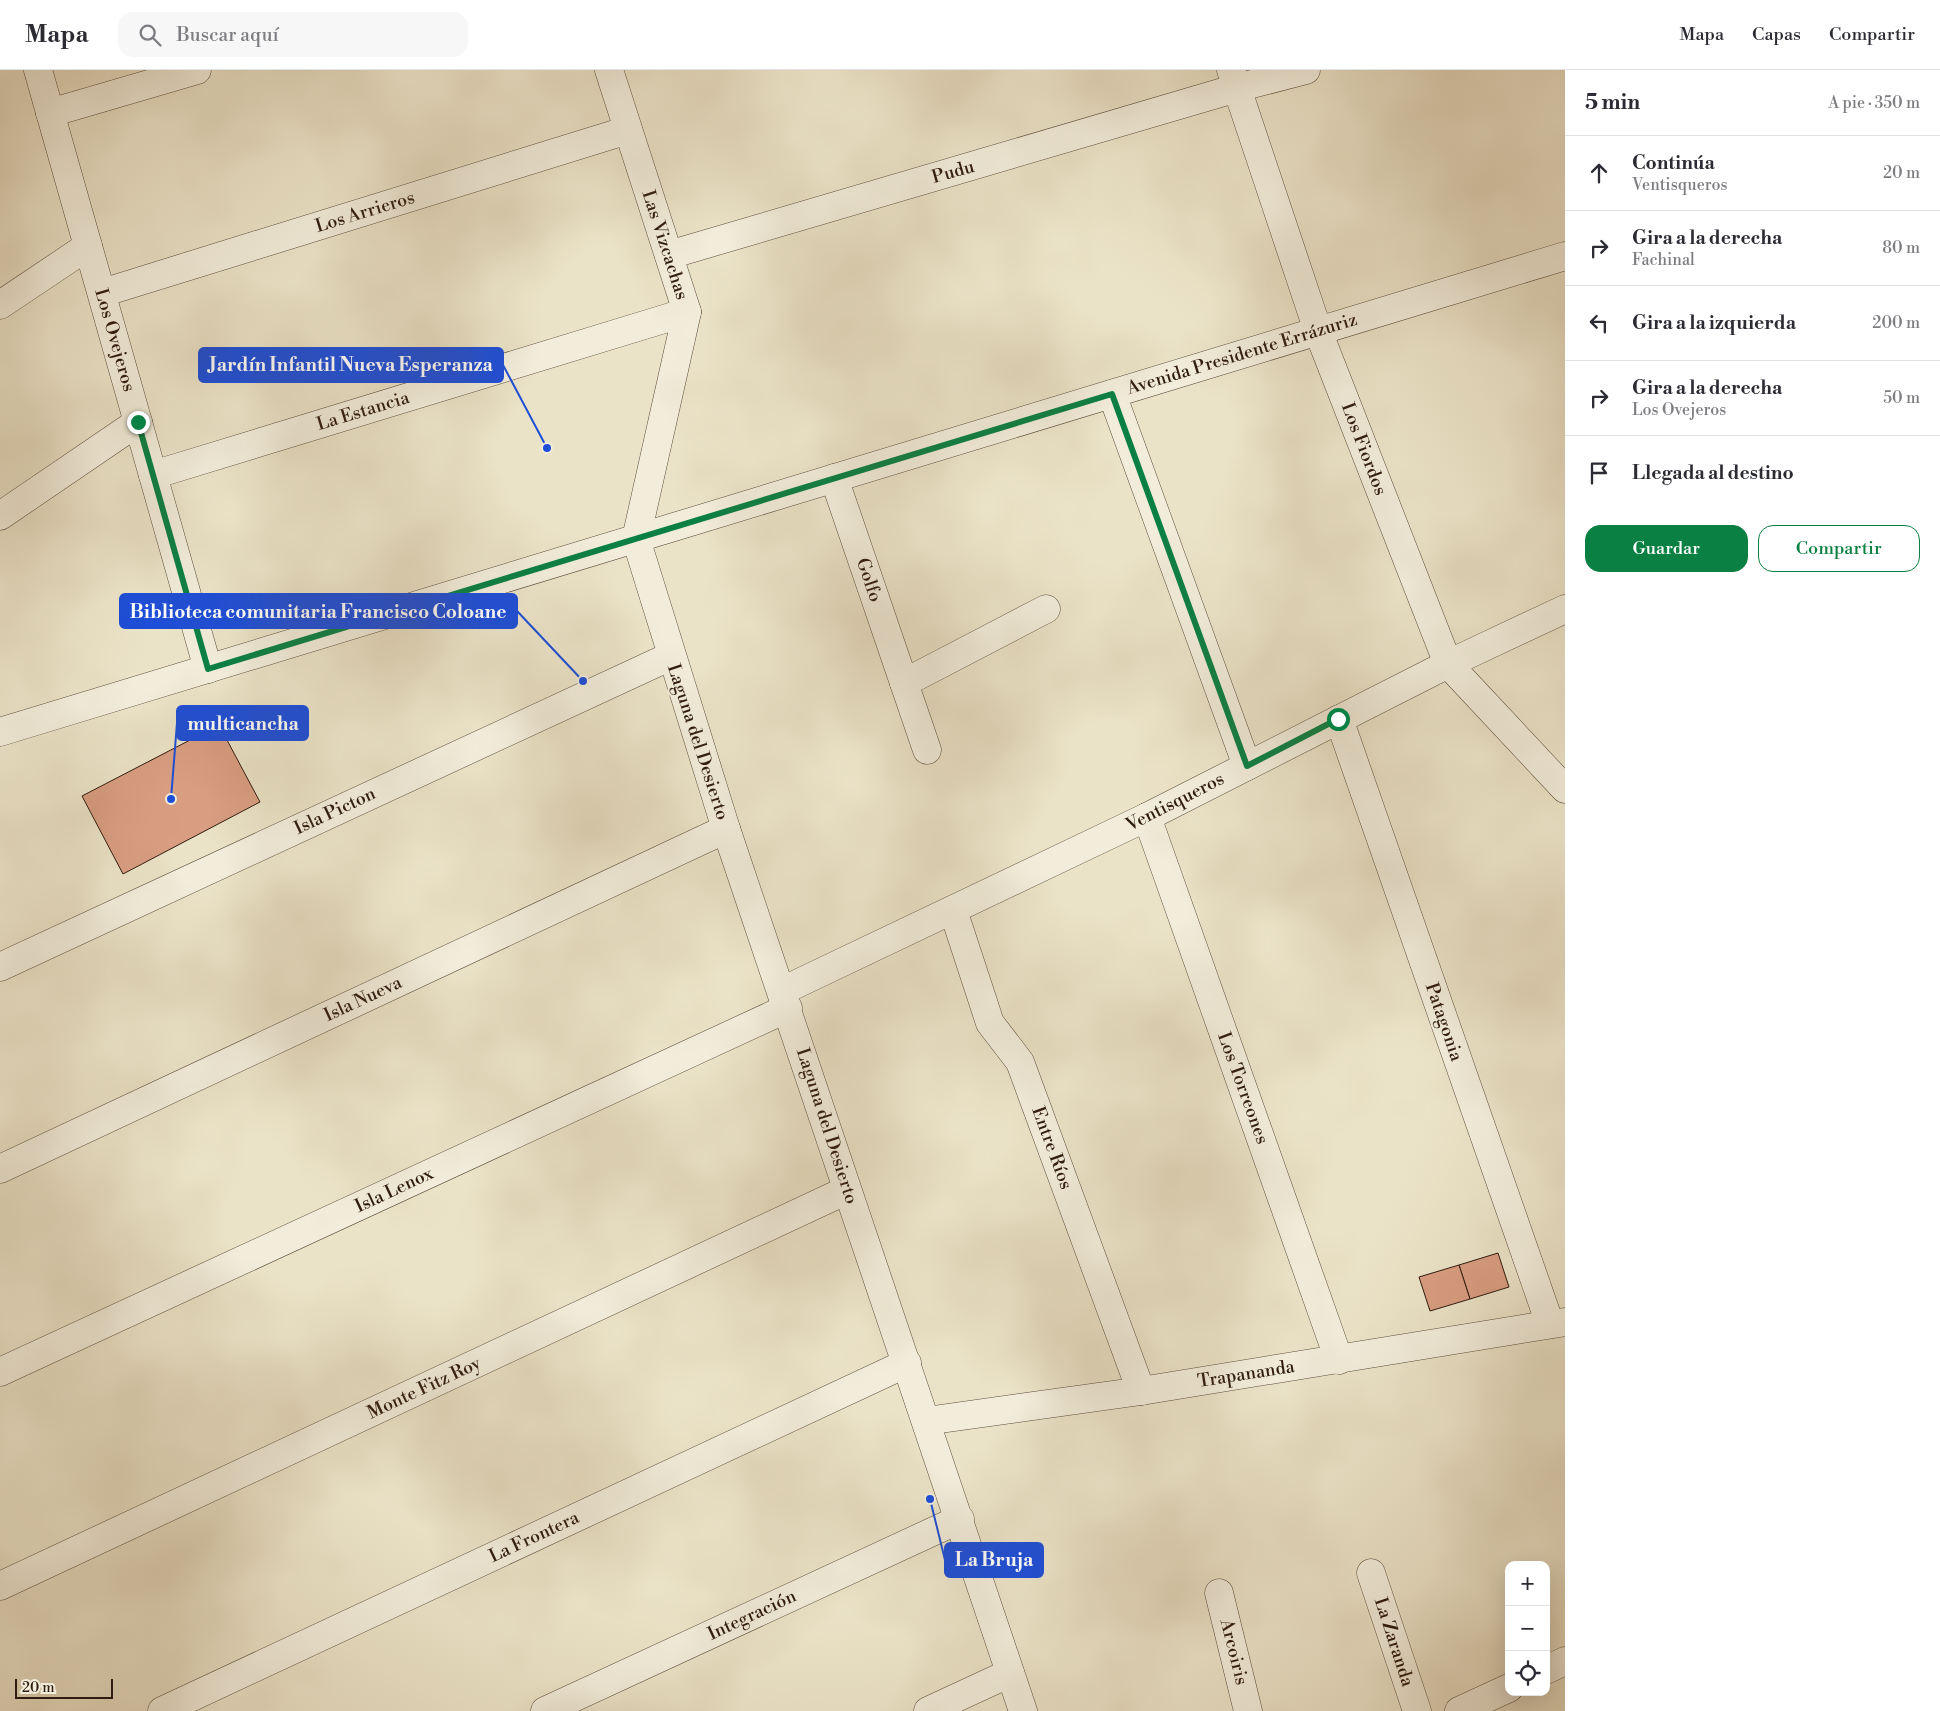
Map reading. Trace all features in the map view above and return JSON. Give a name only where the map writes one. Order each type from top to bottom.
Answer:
[{"type":"street","name":"Los Ovejeros","points":[[38,70],[208,669]]},
{"type":"street","points":[[50,113],[197,70]]},
{"type":"street","name":"Las Vizcachas","points":[[609,70],[687,312],[636,539]]},
{"type":"street","name":"Pudu","points":[[669,255],[1234,79],[1306,70]]},
{"type":"street","name":"Los Fiordos","points":[[1234,79],[1318,332],[1448,664],[1565,789]]},
{"type":"street","name":"Los Arrieros","points":[[102,294],[628,130]]},
{"type":"street","points":[[0,305],[88,246]]},
{"type":"street","name":"Avenida Presidente Errázuriz","points":[[0,732],[1565,256]]},
{"type":"street","name":"La Estancia","points":[[153,475],[687,312]]},
{"type":"street","points":[[1112,394],[1247,766]]},
{"type":"street","points":[[0,516],[138,422]]},
{"type":"street","name":"Golfo","points":[[834,478],[927,750]]},
{"type":"street","name":"Laguna del Desierto","points":[[636,539],[726,829],[960,1519],[1023,1711]]},
{"type":"street","points":[[904,683],[1046,609]]},
{"type":"street","name":"Ventisqueros","points":[[785,1000],[953,910],[1147,817],[1448,664],[1565,609]]},
{"type":"street","name":"Isla Picton","points":[[0,968],[671,656]]},
{"type":"street","name":"Patagonia","points":[[1338,719],[1557,1323]]},
{"type":"street","name":"Los Torreones","points":[[1147,817],[1339,1360]]},
{"type":"street","name":"Isla Nueva","points":[[0,1169],[726,829]]},
{"type":"street","name":"Entre Ríos","points":[[953,910],[990,1023],[1020,1062],[1141,1391]]},
{"type":"street","name":"Isla Lenox","points":[[0,1372],[785,1000]]},
{"type":"street","name":"Monte Fitz Roy","points":[[0,1586],[847,1190]]},
{"type":"street","name":"Trapananda","points":[[926,1421],[1141,1391],[1557,1323]]},
{"type":"street","name":"La Frontera","points":[[162,1711],[907,1363]]},
{"type":"street","name":"Integración","points":[[545,1711],[960,1519]]},
{"type":"street","name":"La Zaranda","points":[[1371,1573],[1417,1711]]},
{"type":"street","name":"Arcoiris","points":[[1219,1593],[1248,1711]]},
{"type":"street","points":[[928,1711],[1010,1673]]},
{"type":"street","points":[[1459,1711],[1505,1690]]},
{"type":"building","points":[[219,725],[260,802],[123,874],[82,796]]},
{"type":"building","points":[[1498,1253],[1509,1287],[1470,1299],[1459,1265]]},
{"type":"building","points":[[1459,1265],[1470,1299],[1430,1311],[1419,1277]]},
{"type":"place","name":"Jardín Infantil Nueva Esperanza","points":[[547,448]]},
{"type":"place","name":"Biblioteca comunitaria Francisco Coloane","points":[[583,681]]},
{"type":"place","name":"multicancha","points":[[171,799]]},
{"type":"place","name":"La Bruja","points":[[930,1499]]},
{"type":"route","points":[[138,422],[208,669],[1112,394],[1247,766],[1338,719]]}]
